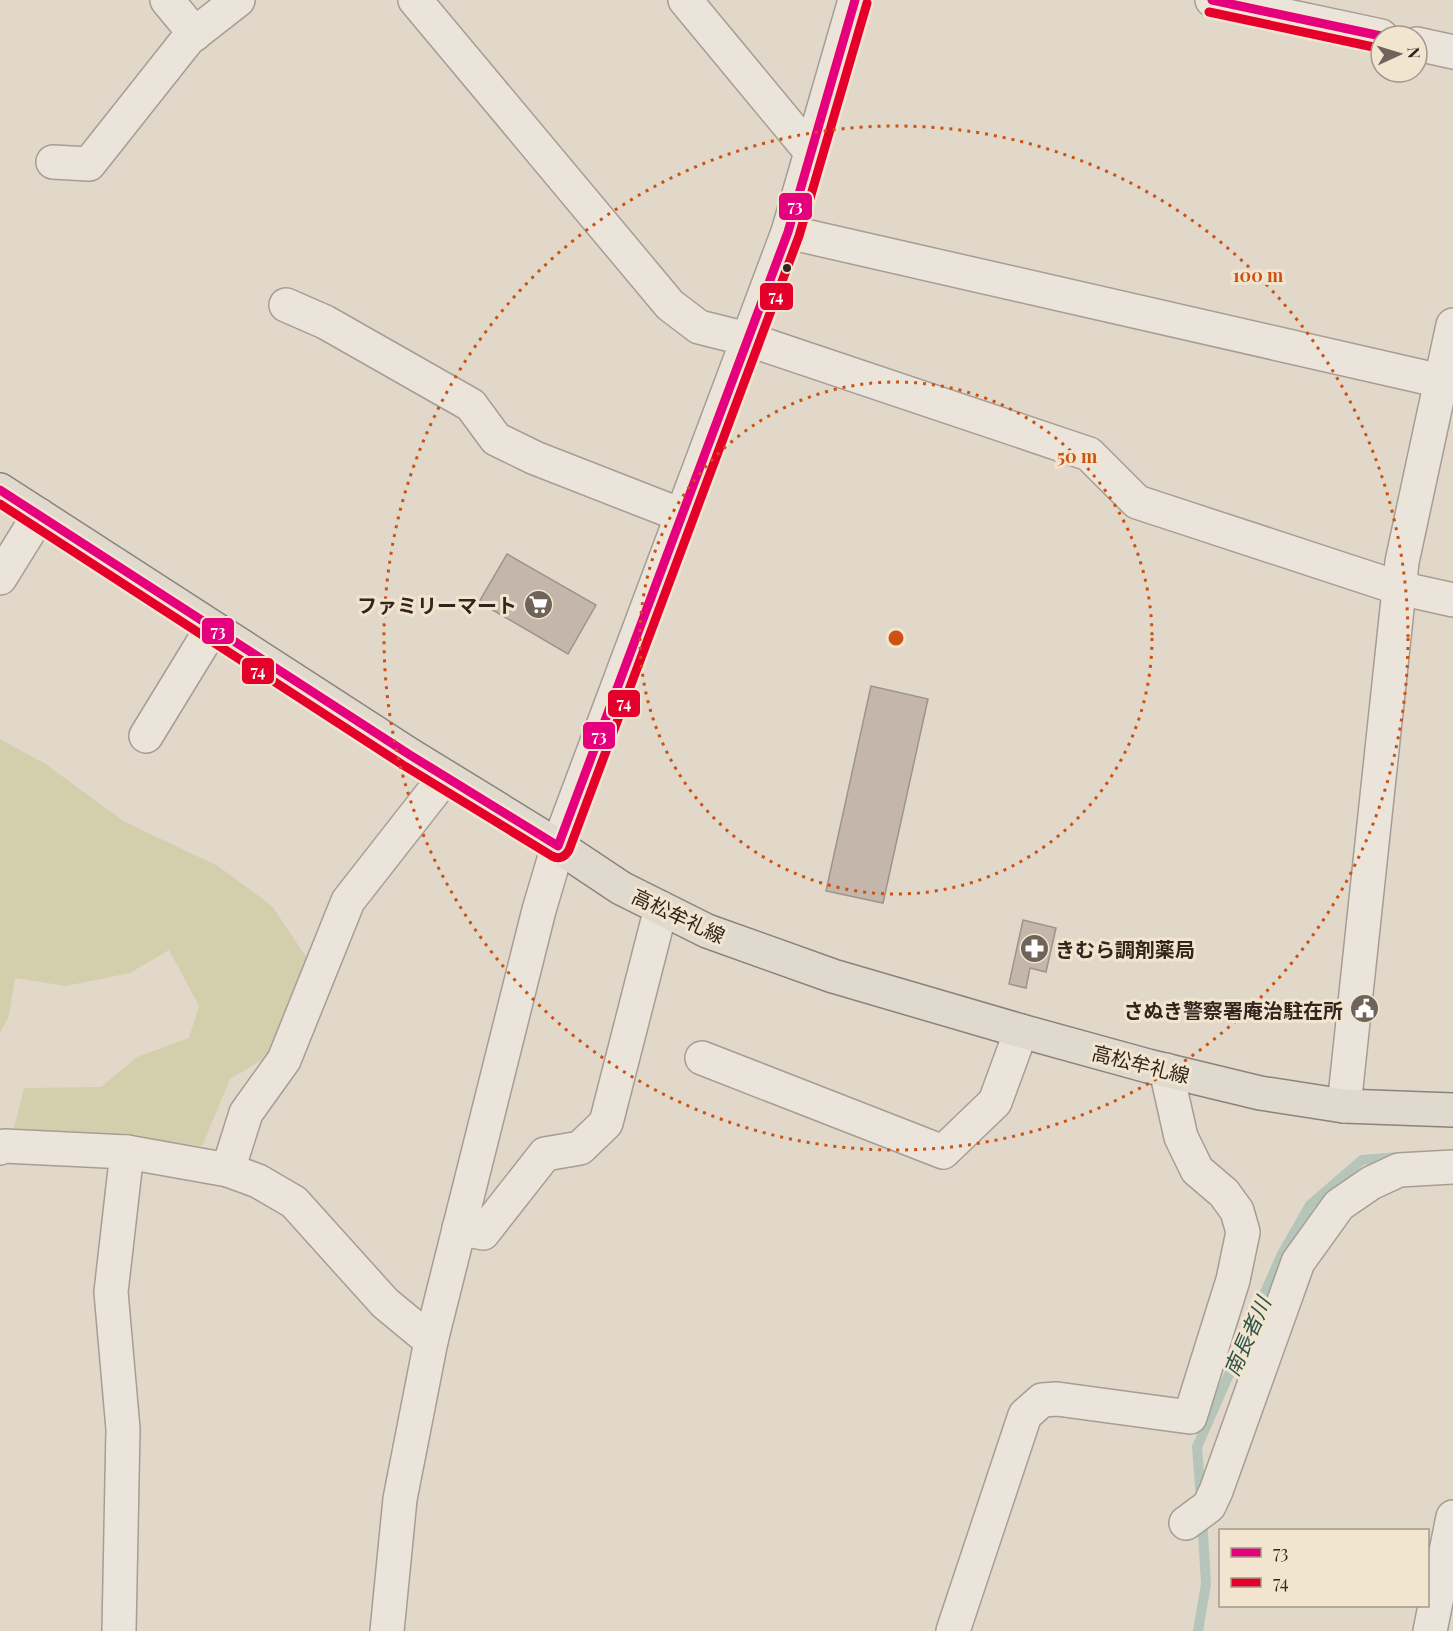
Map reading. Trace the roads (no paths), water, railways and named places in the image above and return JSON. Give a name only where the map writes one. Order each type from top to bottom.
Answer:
[{"type":"main road","name":"高松牟礼線","points":[[0,490],[621,888],[707,931],[833,976],[1021,1032],[1260,1093],[1344,1106],[1453,1110]]},
{"type":"street","points":[[167,0],[195,34]]},
{"type":"street","points":[[53,162],[88,164],[188,39],[238,0]]},
{"type":"street","points":[[415,0],[670,305],[699,327],[747,339],[1089,454],[1137,502],[1399,588],[1453,600]]},
{"type":"street","points":[[686,0],[812,152]]},
{"type":"street","points":[[387,1631],[400,1499],[431,1341],[539,909],[558,846],[788,232],[855,0]]},
{"type":"street","points":[[1212,0],[1265,6],[1369,33]]},
{"type":"street","points":[[1429,47],[1453,52]]},
{"type":"street","points":[[788,232],[1441,381]]},
{"type":"street","points":[[286,305],[325,322],[471,405],[496,439],[535,458],[681,515]]},
{"type":"street","points":[[1344,1106],[1402,562],[1453,325]]},
{"type":"street","points":[[0,578],[39,515]]},
{"type":"street","points":[[146,736],[212,628]]},
{"type":"street","points":[[228,1170],[246,1113],[284,1060],[348,901],[446,777]]},
{"type":"street","points":[[459,1228],[483,1233],[545,1154],[580,1148],[606,1123],[661,908]]},
{"type":"street","points":[[702,1058],[943,1152],[994,1102],[1021,1032]]},
{"type":"street","points":[[1166,1070],[1181,1137],[1197,1170],[1224,1193],[1237,1211],[1243,1232],[1233,1280],[1218,1416],[1216,1491],[1197,1514]]},
{"type":"street","points":[[1,1147],[128,1152],[228,1170],[258,1181],[294,1202],[385,1303],[431,1341]]},
{"type":"street","points":[[119,1631],[123,1429],[111,1292],[128,1152]]},
{"type":"street","points":[[1218,1416],[1298,1262],[1339,1205],[1371,1184],[1399,1170],[1453,1167]]},
{"type":"street","points":[[953,1631],[1025,1415],[1042,1400],[1058,1399],[1218,1416]]},
{"type":"street","points":[[1430,1631],[1453,1516]]},
{"type":"waterway","name":"南長者川","points":[[1201,1499],[1197,1447],[1282,1254],[1310,1205],[1362,1160],[1399,1157]]},
{"type":"waterway","name":"南長者川","points":[[1198,1631],[1206,1584],[1202,1518]]},
{"type":"place","name":"ファミリーマート","points":[[538,604]]},
{"type":"place","name":"きむら調剤薬局","points":[[1034,948]]},
{"type":"place","name":"さぬき警察署庵治駐在所","points":[[1364,1009]]}]
